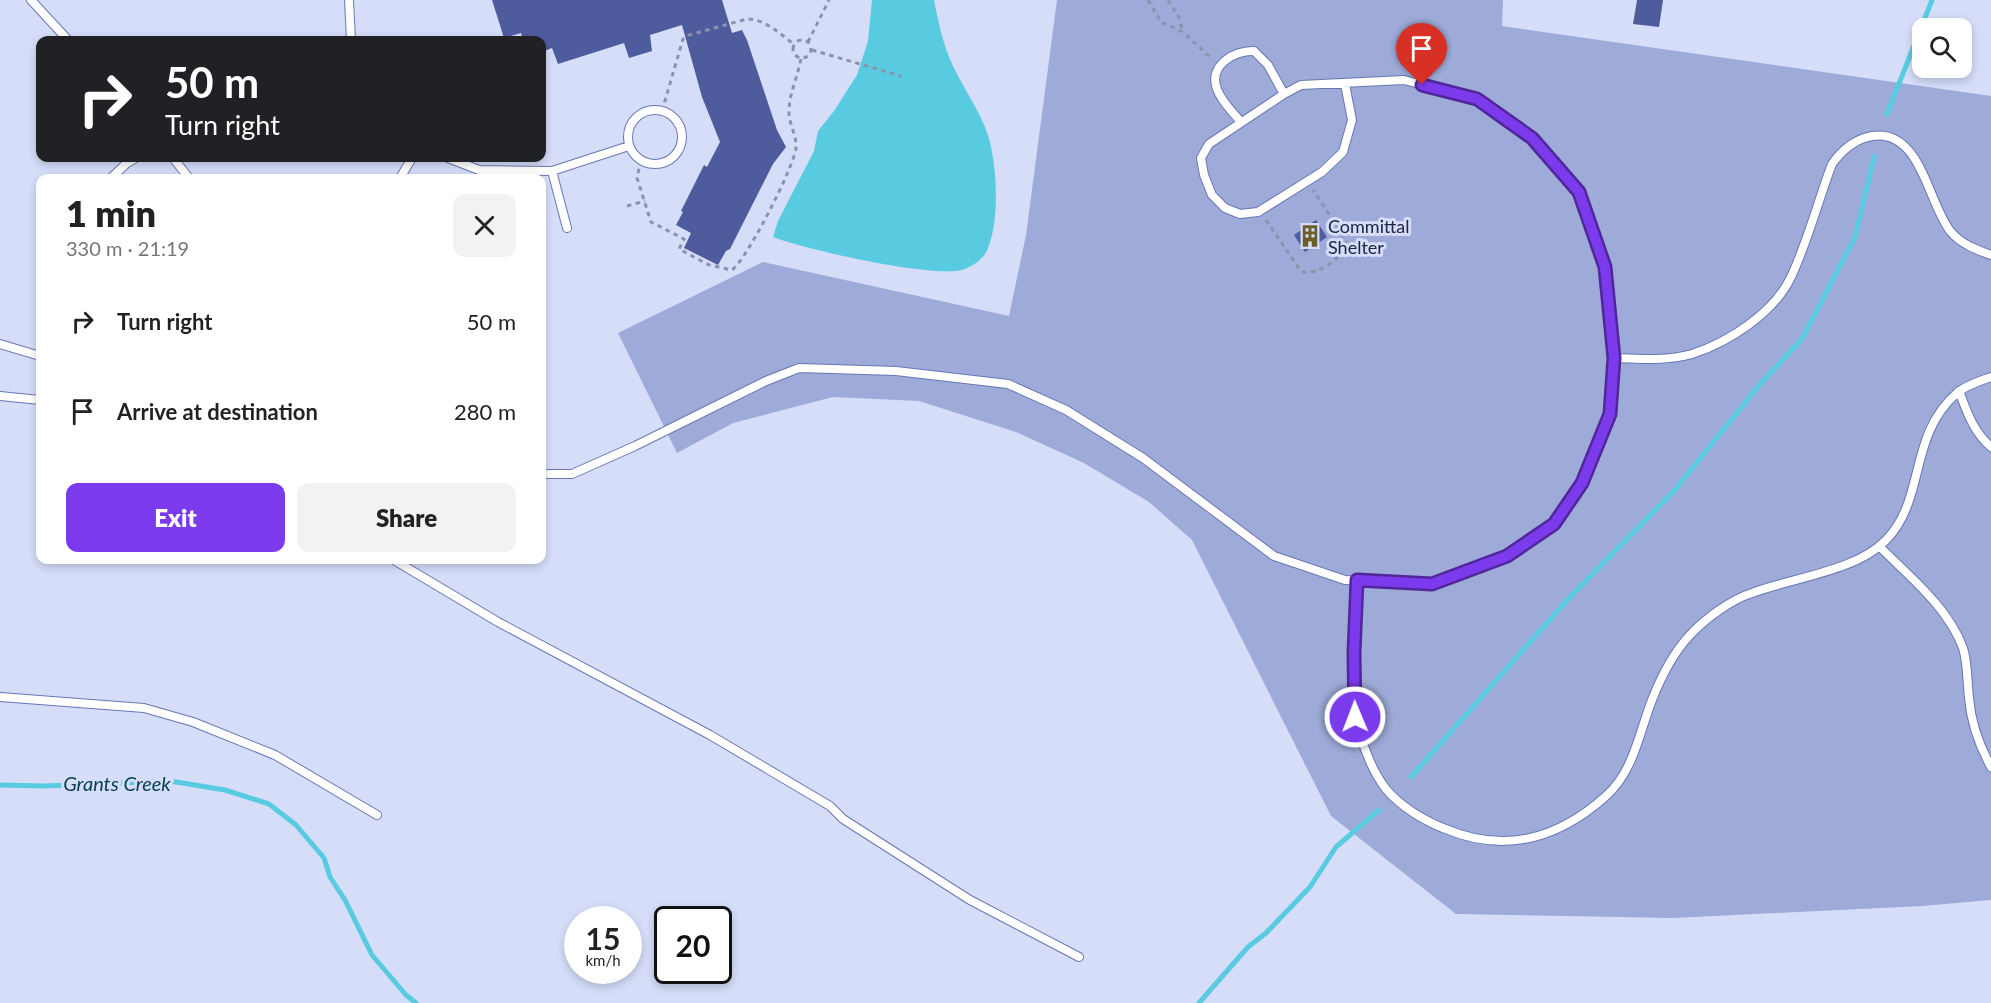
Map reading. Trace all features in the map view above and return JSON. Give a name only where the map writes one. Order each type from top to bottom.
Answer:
[{"type":"lane","points":[[30,0],[64,36]]},
{"type":"lane","points":[[349,0],[351,36]]},
{"type":"lane","points":[[1240,121],[1216,88],[1215,77],[1221,65],[1231,55],[1241,51],[1254,51],[1268,65],[1284,93]]},
{"type":"lane","points":[[546,474],[572,474],[636,447],[766,381],[799,368],[896,371],[1008,384],[1066,410],[1143,458],[1274,556],[1345,580],[1432,584],[1507,556],[1554,524],[1582,483],[1610,414],[1614,358],[1605,267],[1579,192],[1532,138],[1477,99],[1404,80],[1301,85],[1284,93],[1209,144],[1201,158],[1203,175],[1212,195],[1225,208],[1240,214],[1260,211],[1322,172],[1343,152],[1352,120],[1346,84]]},
{"type":"lane","points":[[648,111],[662,111],[673,116],[679,123],[682,140],[680,149],[667,162],[658,164],[640,160],[629,146],[629,128],[633,120],[648,111]]},
{"type":"lane","points":[[1614,358],[1654,359],[1691,354],[1727,339],[1763,314],[1791,278],[1832,164],[1842,150],[1864,138],[1876,135],[1892,137],[1911,152],[1925,176],[1938,210],[1952,233],[1972,248],[1991,255]]},
{"type":"lane","points":[[458,162],[479,170],[552,171],[629,146]]},
{"type":"lane","points":[[115,174],[129,162]]},
{"type":"lane","points":[[175,162],[186,174]]},
{"type":"lane","points":[[552,171],[567,228]]},
{"type":"lane","points":[[0,344],[36,355]]},
{"type":"lane","points":[[1357,580],[1354,653],[1355,717],[1370,762],[1387,790],[1423,820],[1465,837],[1505,843],[1542,836],[1576,819],[1608,794],[1631,763],[1652,699],[1672,658],[1690,635],[1717,613],[1749,593],[1829,570],[1865,556],[1887,540],[1908,505],[1920,452],[1942,408],[1959,391],[1991,376]]},
{"type":"lane","points":[[1959,391],[1970,420],[1982,439],[1991,447]]},
{"type":"lane","points":[[0,396],[36,400]]},
{"type":"lane","points":[[1879,546],[1933,601],[1956,633],[1966,662],[1969,699],[1976,735],[1991,767]]},
{"type":"lane","points":[[401,564],[498,622],[710,735],[830,806],[843,819],[970,900],[1079,957]]},
{"type":"lane","points":[[0,697],[144,708],[193,722],[275,755],[377,815]]},
{"type":"path","points":[[808,42],[829,0]]},
{"type":"path","points":[[1148,0],[1161,22],[1184,32],[1207,55],[1221,65]]},
{"type":"path","points":[[1168,0],[1179,17],[1184,32]]},
{"type":"path","points":[[662,111],[683,39],[689,35],[754,19],[765,23],[795,45]]},
{"type":"path","points":[[812,50],[809,56],[801,58],[794,53],[795,45],[802,40],[808,42],[812,50],[901,76]]},
{"type":"path","points":[[640,160],[637,178],[651,222],[684,239],[679,249],[721,270],[732,270],[737,267],[745,257],[781,186],[796,148],[789,108],[790,95],[801,58]]},
{"type":"path","points":[[1260,211],[1299,270],[1302,273],[1313,273],[1342,254],[1347,245],[1346,240],[1307,182]]},
{"type":"path","points":[[627,206],[645,201]]},
{"type":"shaded area","points":[[872,0],[934,0],[949,57],[988,135],[996,192],[992,236],[987,252],[979,261],[965,269],[928,270],[870,262],[812,249],[773,237],[778,221],[814,151],[818,131],[857,75],[868,41]]},
{"type":"shaded area","points":[[1057,0],[1503,0],[1502,26],[1991,96],[1991,900],[1922,906],[1673,918],[1456,914],[1331,816],[1192,540],[1149,502],[1084,463],[1016,432],[919,401],[833,397],[733,423],[677,453],[618,333],[763,262],[1009,316],[1026,235]]},
{"type":"building","points":[[492,0],[722,0],[732,33],[742,30],[747,40],[777,130],[786,147],[773,164],[730,249],[726,251],[718,265],[684,248],[691,233],[676,225],[704,165],[707,167],[720,142],[702,97],[682,25],[650,35],[652,51],[629,58],[624,43],[558,64],[552,48],[546,50],[546,36],[522,36],[521,33],[503,36]]},
{"type":"building","points":[[1637,0],[1663,0],[1659,27],[1633,24]]},
{"type":"building","name":"Committal Shelter","points":[[1316,220],[1327,237],[1305,252],[1294,235]]},
{"type":"waterway","points":[[1887,114],[1932,0]]},
{"type":"waterway","points":[[1411,777],[1570,597],[1673,492],[1761,383],[1802,339],[1855,237],[1874,157]]},
{"type":"waterway","name":"Grants Creek","points":[[0,785],[45,786],[170,781],[225,790],[269,804],[296,825],[324,858],[330,877],[345,900],[372,955],[406,995],[416,1003]]},
{"type":"waterway","points":[[1199,1003],[1248,947],[1266,933],[1310,887],[1336,847],[1379,810]]},
{"type":"place","name":"Committal Shelter","points":[[1310,236]]},
{"type":"route","points":[[1355,717],[1354,653],[1357,580],[1432,584],[1507,556],[1554,524],[1582,483],[1610,414],[1614,358],[1605,267],[1579,192],[1532,138],[1477,99],[1422,85]]}]
